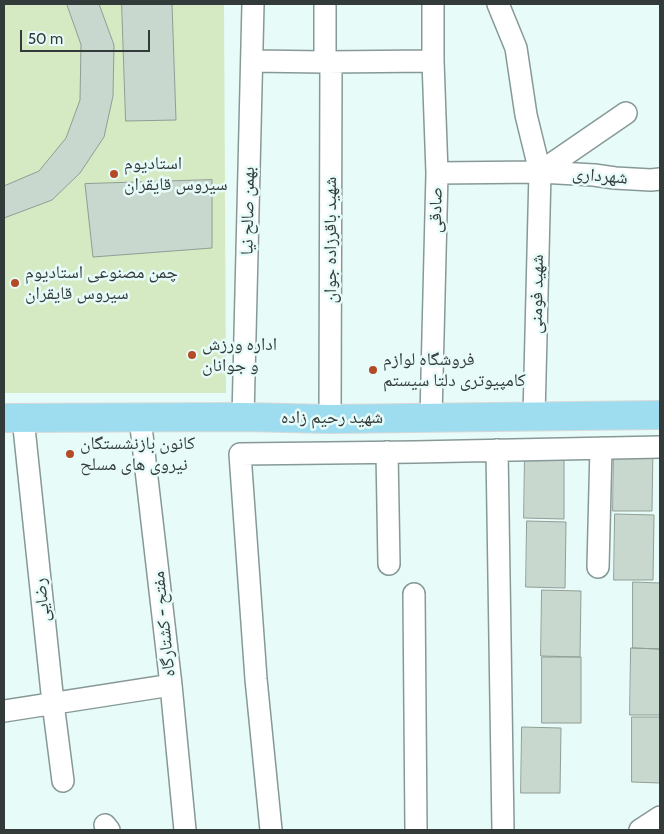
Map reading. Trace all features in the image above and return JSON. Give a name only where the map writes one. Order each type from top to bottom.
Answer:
[{"type":"main road","name":"شهید رحیم زاده","points":[[13,418],[330,419],[660,414]]},
{"type":"street","name":"بهمن صالح نیا","points":[[243,418],[253,4]]},
{"type":"street","name":"صادقی","points":[[431,416],[437,173],[433,4]]},
{"type":"street","name":"شهید فومنی","points":[[498,4],[516,48],[526,115],[540,172],[534,416]]},
{"type":"street","name":"شهید باقرزاده جوان","points":[[325,6],[328,62],[330,419]]},
{"type":"street","points":[[252,61],[433,61]]},
{"type":"street","points":[[540,172],[626,113]]},
{"type":"street","name":"شهرداری","points":[[437,173],[540,172],[615,178],[660,179]]},
{"type":"street","name":"رضایی","points":[[13,418],[63,781]]},
{"type":"street","name":"مفتح - کشتارگاه","points":[[140,418],[186,830]]},
{"type":"street","points":[[271,830],[256,679],[240,454],[660,446]]},
{"type":"street","points":[[598,567],[601,448]]},
{"type":"street","points":[[496,450],[503,830]]},
{"type":"street","points":[[387,452],[390,564]]},
{"type":"street","points":[[414,594],[416,830]]},
{"type":"street","points":[[4,711],[171,685]]},
{"type":"street","points":[[640,830],[660,817]]},
{"type":"green space","name":"استادیوم سیروس قایقران","points":[[4,4],[224,4],[226,393],[4,393]]},
{"type":"building","points":[[67,4],[99,4],[114,45],[113,96],[104,137],[80,173],[52,200],[4,218],[4,186],[39,171],[66,138],[80,100],[81,45]]},
{"type":"building","points":[[122,4],[172,4],[176,120],[126,121]]},
{"type":"building","points":[[212,180],[212,248],[93,257],[85,184]]},
{"type":"building","points":[[614,445],[653,445],[652,511],[613,511]]},
{"type":"building","points":[[525,452],[564,453],[564,519],[524,518]]},
{"type":"building","points":[[615,514],[654,515],[653,580],[614,580]]},
{"type":"building","points":[[527,521],[566,522],[565,588],[526,587]]},
{"type":"building","points":[[633,582],[660,583],[660,649],[633,648]]},
{"type":"building","points":[[542,590],[581,591],[580,657],[541,656]]},
{"type":"building","points":[[631,648],[660,649],[660,715],[630,715]]},
{"type":"building","points":[[542,657],[581,657],[581,723],[542,723]]},
{"type":"building","points":[[632,717],[660,717],[660,783],[632,782]]},
{"type":"building","points":[[522,727],[561,728],[560,793],[521,793]]},
{"type":"place","name":"استادیوم سیروس قایقران","points":[[114,174]]},
{"type":"place","name":"چمن مصنوعی استادیوم سیروس قایقران","points":[[15,283]]},
{"type":"place","name":"اداره ورزش و جوانان","points":[[192,355]]},
{"type":"place","name":"فروشگاه لوازم کامپیوتری دلتا سیستم","points":[[373,370]]},
{"type":"place","name":"کانون بازنشستگان نیروی های مسلح","points":[[70,454]]}]
